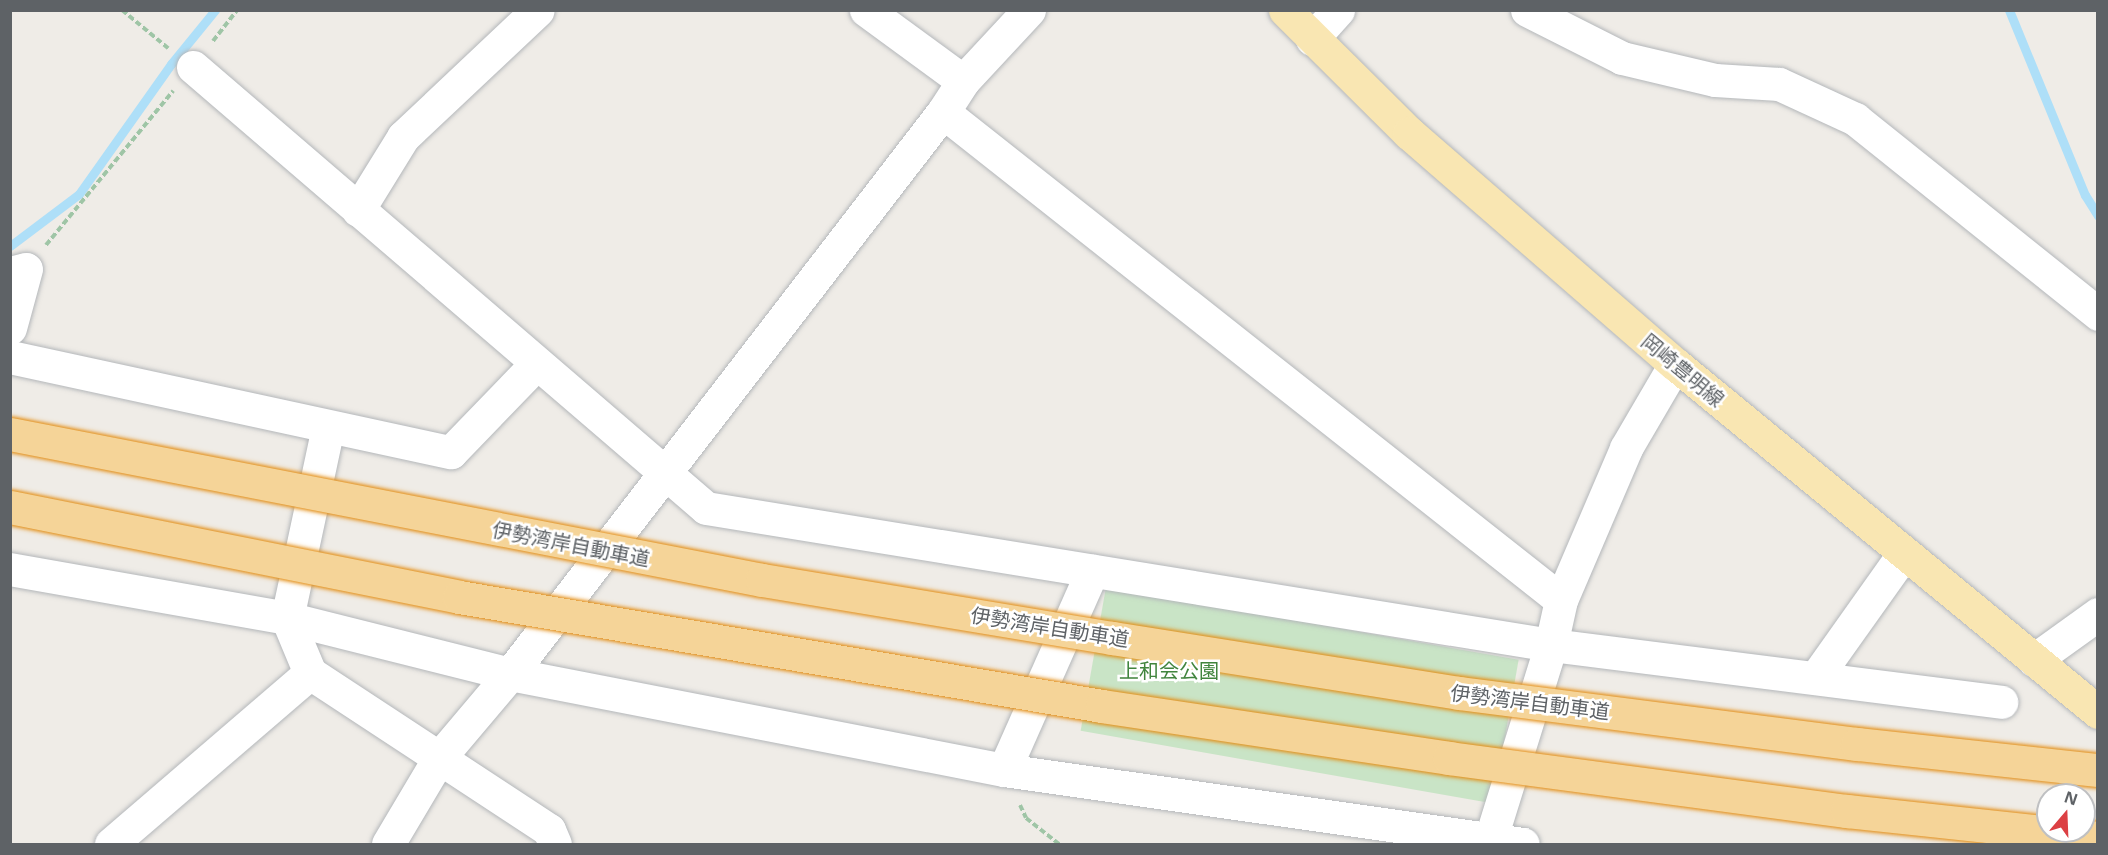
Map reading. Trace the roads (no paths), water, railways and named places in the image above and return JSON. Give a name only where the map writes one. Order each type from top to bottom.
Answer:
[{"type":"highway","name":"伊勢湾岸自動車道","points":[[10,434],[750,578],[1135,642],[1459,693],[1857,744],[2097,770]]},
{"type":"highway","points":[[10,507],[459,597],[1102,706],[1449,758],[1847,811],[2097,838]]},
{"type":"main road","name":"岡崎豊明線","points":[[1285,10],[1408,133],[1675,364],[2097,712]]},
{"type":"street","points":[[358,210],[403,137],[538,10]]},
{"type":"street","points":[[866,10],[963,81]]},
{"type":"street","points":[[388,844],[439,758],[510,674],[665,474],[943,112],[963,81],[1029,10]]},
{"type":"street","points":[[1312,39],[1338,10]]},
{"type":"street","points":[[1527,10],[1622,58],[1715,80],[1779,84],[1855,119],[2080,297],[2097,314]]},
{"type":"street","points":[[193,68],[536,364],[706,507],[1551,645],[2001,702]]},
{"type":"street","points":[[943,112],[1561,600]]},
{"type":"street","points":[[10,328],[18,271]]},
{"type":"street","points":[[10,357],[451,452],[536,364]]},
{"type":"street","points":[[1490,842],[1551,645],[1561,600],[1626,448],[1675,364]]},
{"type":"street","points":[[328,427],[287,618],[310,672],[549,830],[555,844]]},
{"type":"street","points":[[1816,677],[1904,553]]},
{"type":"street","points":[[10,569],[287,618],[510,674],[1005,770],[1490,842],[1523,844]]},
{"type":"street","points":[[1005,770],[1092,571]]},
{"type":"street","points":[[2034,660],[2097,614]]},
{"type":"street","points":[[111,844],[310,672]]},
{"type":"waterway","points":[[10,246],[79,194],[171,64],[215,10]]},
{"type":"waterway","points":[[2009,10],[2085,195],[2098,216]]},
{"type":"park label","name":"上和会公園","points":[[1169,670]]}]
